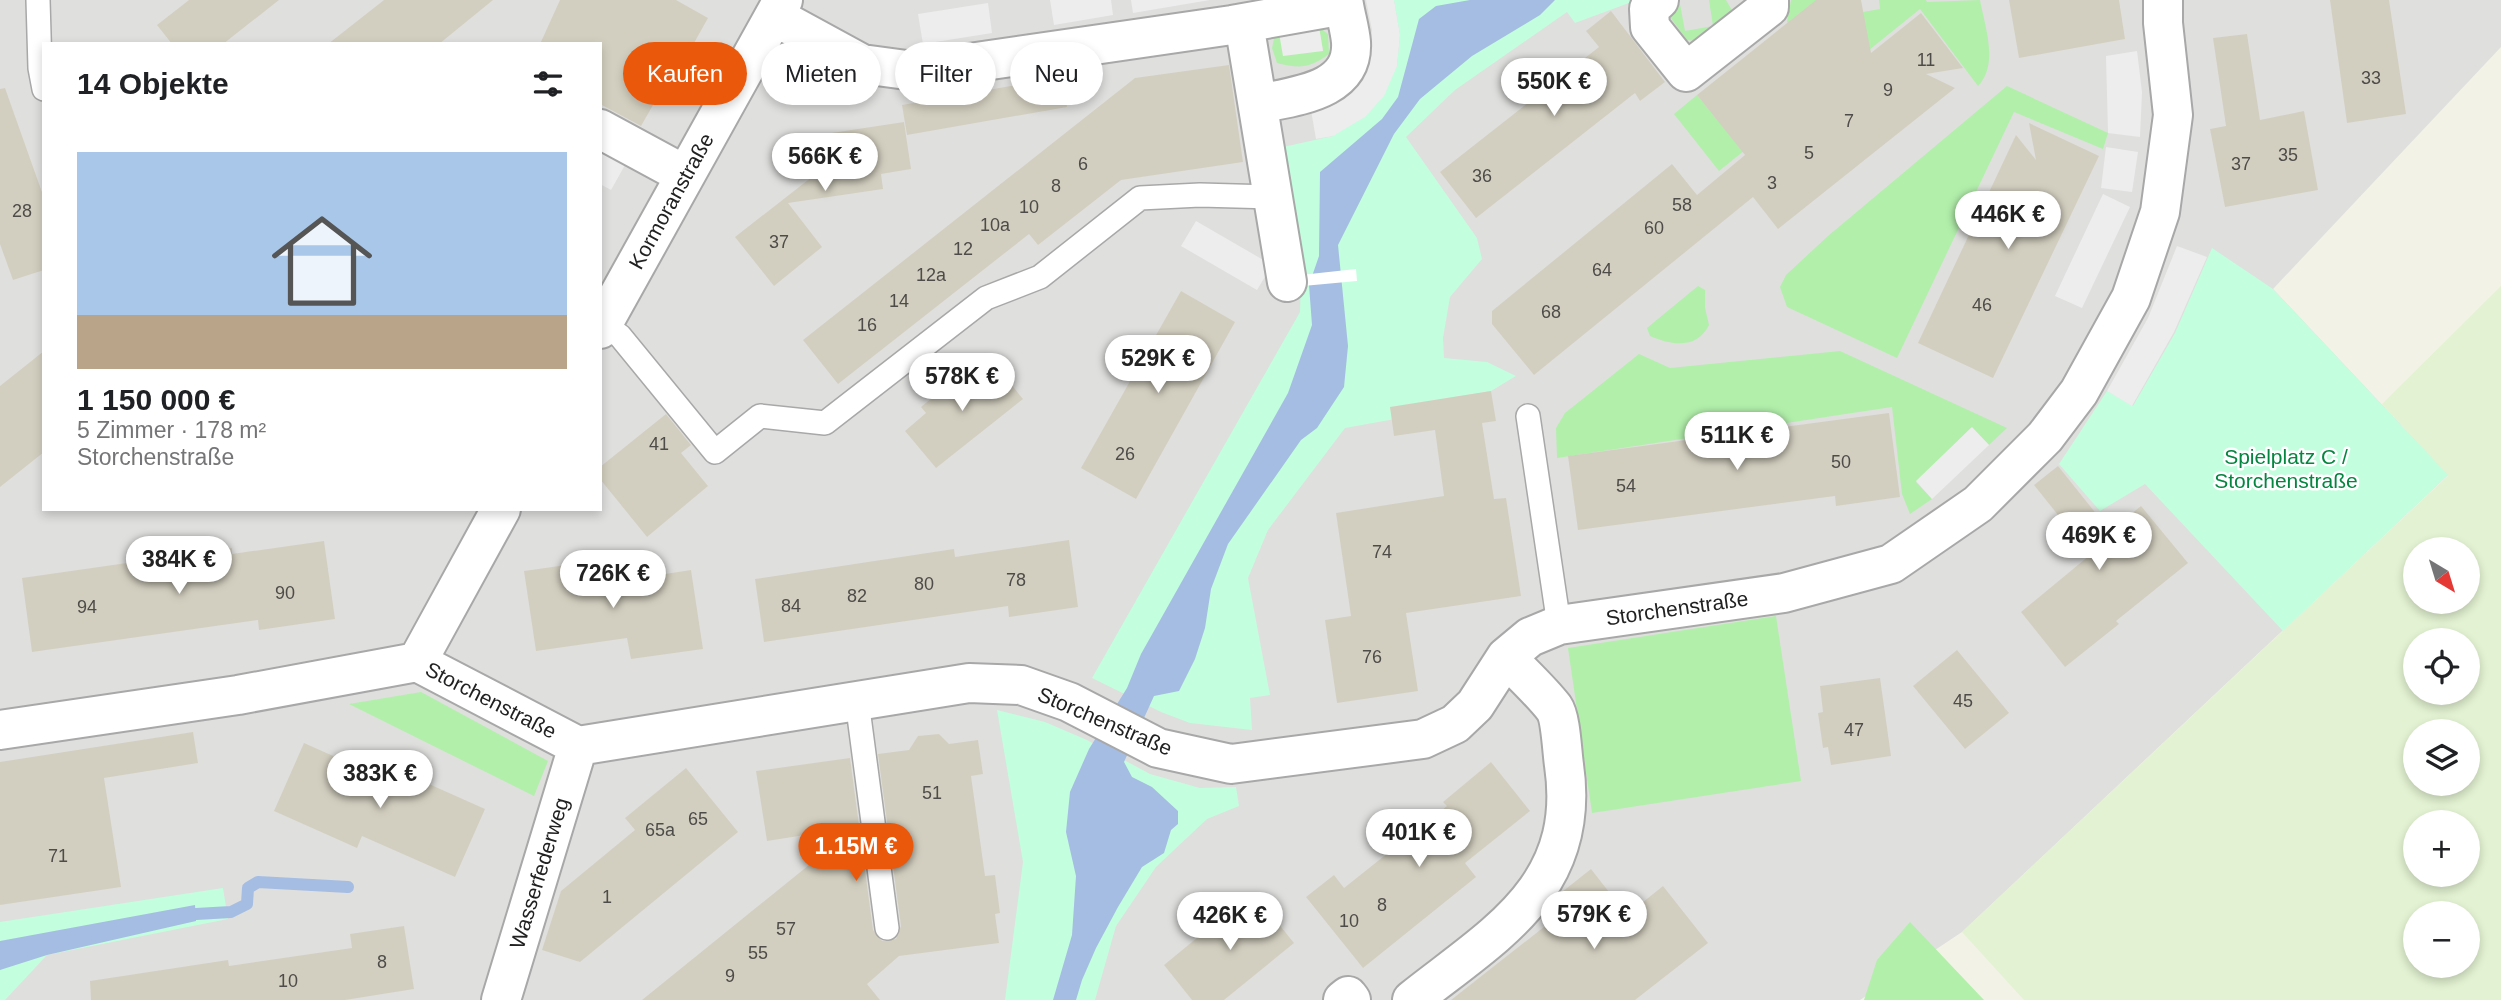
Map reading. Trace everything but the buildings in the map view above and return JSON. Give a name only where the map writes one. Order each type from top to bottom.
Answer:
[{"type":"street","points":[[1659,0],[1649,9],[1650,27],[1686,72],[1769,7],[1769,0]]},
{"type":"street","name":"Storchenstraße","points":[[0,730],[238,695],[417,662],[578,746],[969,683],[1021,685],[1084,710],[1158,748],[1231,764],[1423,739],[1455,724],[1475,705],[1506,657],[1530,637],[1559,625],[1784,593],[1891,564],[1978,504],[2045,437],[2079,392],[2131,298],[2160,212],[2173,115],[2163,0]]},
{"type":"street","points":[[779,8],[862,64],[914,71],[1244,23],[1344,5],[1351,44],[1345,71],[1322,90],[1258,104]]},
{"type":"street","name":"Kormoranstraße","points":[[602,326],[779,8]]},
{"type":"street","points":[[1244,23],[1287,282]]},
{"type":"street","points":[[602,130],[685,175]]},
{"type":"street","points":[[417,662],[500,511]]},
{"type":"street","points":[[1412,1000],[1512,920],[1541,887],[1562,841],[1567,788],[1556,710],[1506,657]]},
{"type":"street","name":"Wasserfederweg","points":[[501,1000],[578,746]]},
{"type":"street","points":[[1343,1000],[1348,996],[1351,1000]]},
{"type":"lane","points":[[38,0],[42,78]]},
{"type":"lane","points":[[602,326],[620,336],[715,452],[760,416],[825,423],[986,298],[1040,277],[1140,198],[1273,197]]},
{"type":"lane","points":[[1528,416],[1559,625]]},
{"type":"lane","points":[[857,701],[887,928]]},
{"type":"shaded area","points":[[0,0],[2501,0],[2501,47],[2273,289],[2448,475],[1962,932],[1860,1000],[0,1000]]},
{"type":"shaded area","points":[[1050,0],[1111,0],[1113,15],[1054,25]]},
{"type":"shaded area","points":[[1131,0],[1210,0],[1133,13]]},
{"type":"shaded area","points":[[1366,0],[1394,0],[1400,35],[1397,66],[1384,96],[1365,117],[1333,136],[1316,139],[1311,110],[1360,80],[1370,61],[1372,30]]},
{"type":"shaded area","points":[[988,3],[992,33],[923,42],[918,14]]},
{"type":"shaded area","points":[[1319,27],[1323,51],[1283,56],[1279,33]]},
{"type":"shaded area","points":[[2137,51],[2142,92],[2140,137],[2108,133],[2106,56]]},
{"type":"shaded area","points":[[2106,147],[2138,152],[2132,192],[2101,188]]},
{"type":"shaded area","points":[[602,152],[625,165],[611,190],[602,185]]},
{"type":"shaded area","points":[[2103,194],[2130,207],[2082,308],[2055,296]]},
{"type":"shaded area","points":[[1196,221],[1272,265],[1257,290],[1181,246]]},
{"type":"shaded area","points":[[2177,246],[2207,257],[2174,332],[2132,406],[2107,391],[2148,318]]},
{"type":"shaded area","points":[[1972,427],[1989,445],[1932,499],[1916,481]]},
{"type":"green space","points":[[1394,0],[1637,0],[1575,23],[1567,12],[1455,90],[1406,137],[1477,238],[1482,259],[1450,297],[1443,338],[1444,358],[1487,362],[1516,376],[1491,391],[1431,401],[1423,414],[1345,428],[1268,530],[1248,578],[1270,695],[1250,698],[1252,730],[1190,723],[1161,712],[1092,678],[1300,312],[1301,275],[1283,147],[1333,136],[1397,66],[1400,35]]},
{"type":"green space","points":[[1709,0],[1726,0],[1733,12],[1695,41],[1687,40],[1670,17],[1672,8],[1680,4],[1685,31],[1713,26]]},
{"type":"green space","points":[[1791,0],[1819,0],[1823,19],[1880,9],[1879,0],[1980,0],[1989,45],[1988,67],[1978,86],[1920,9],[1719,171],[1674,114],[1697,95],[1720,123],[1810,51],[1787,22]]},
{"type":"green space","points":[[1319,27],[1328,34],[1329,54],[1304,66],[1277,63],[1272,48],[1275,34],[1323,50]]},
{"type":"green space","points":[[2007,86],[2108,133],[2103,149],[2014,112],[1897,358],[1787,307],[1780,287],[1786,275],[1828,236]]},
{"type":"green space","name":"Spielplatz C / Storchenstraße","points":[[2212,248],[2273,289],[2448,475],[2283,631],[2145,484],[2100,511],[2059,464],[2107,391],[2133,406],[2175,333]]},
{"type":"green space","points":[[1698,286],[1705,290],[1709,325],[1704,333],[1698,339],[1682,343],[1666,342],[1650,336],[1647,328]]},
{"type":"green space","points":[[2501,286],[2501,1000],[2024,1000],[1962,932],[2448,476],[2382,404]]},
{"type":"green space","points":[[1840,351],[2007,428],[1989,445],[1971,428],[1916,482],[1932,499],[1910,514],[1902,494],[1892,407],[1557,458],[1556,428],[1565,413],[1639,354],[1670,368]]},
{"type":"green space","points":[[1776,616],[1801,781],[1592,813],[1568,648]]},
{"type":"green space","points":[[421,692],[548,761],[534,796],[349,704]]},
{"type":"green space","points":[[997,710],[1045,722],[1087,740],[1150,774],[1200,788],[1236,787],[1239,806],[1207,819],[1156,867],[1116,926],[1095,1000],[1005,1000],[1023,862]]},
{"type":"green space","points":[[223,888],[228,919],[47,955],[5,1000],[0,1000],[0,922]]},
{"type":"green space","points":[[1910,922],[1984,1000],[1864,1000],[1877,960]]},
{"type":"water","points":[[1470,0],[1555,0],[1540,15],[1472,56],[1420,99],[1394,134],[1338,245],[1348,346],[1344,387],[1317,428],[1301,440],[1228,544],[1211,589],[1205,628],[1195,659],[1179,691],[1154,696],[1124,762],[1132,777],[1152,787],[1178,811],[1178,824],[1171,830],[1164,853],[1142,867],[1118,907],[1096,948],[1076,1000],[1053,1000],[1072,935],[1076,876],[1066,832],[1070,792],[1089,749],[1127,688],[1141,654],[1288,393],[1312,325],[1309,285],[1319,256],[1320,172],[1382,119],[1398,97],[1419,19],[1436,6]]},
{"type":"water","points":[[195,905],[196,921],[47,955],[0,970],[0,941]]},
{"type":"pier","points":[[1356,269],[1357,281],[1303,286],[1301,275]]},
{"type":"waterway","points":[[196,914],[231,912],[247,904],[248,888],[258,882],[348,887]]}]
